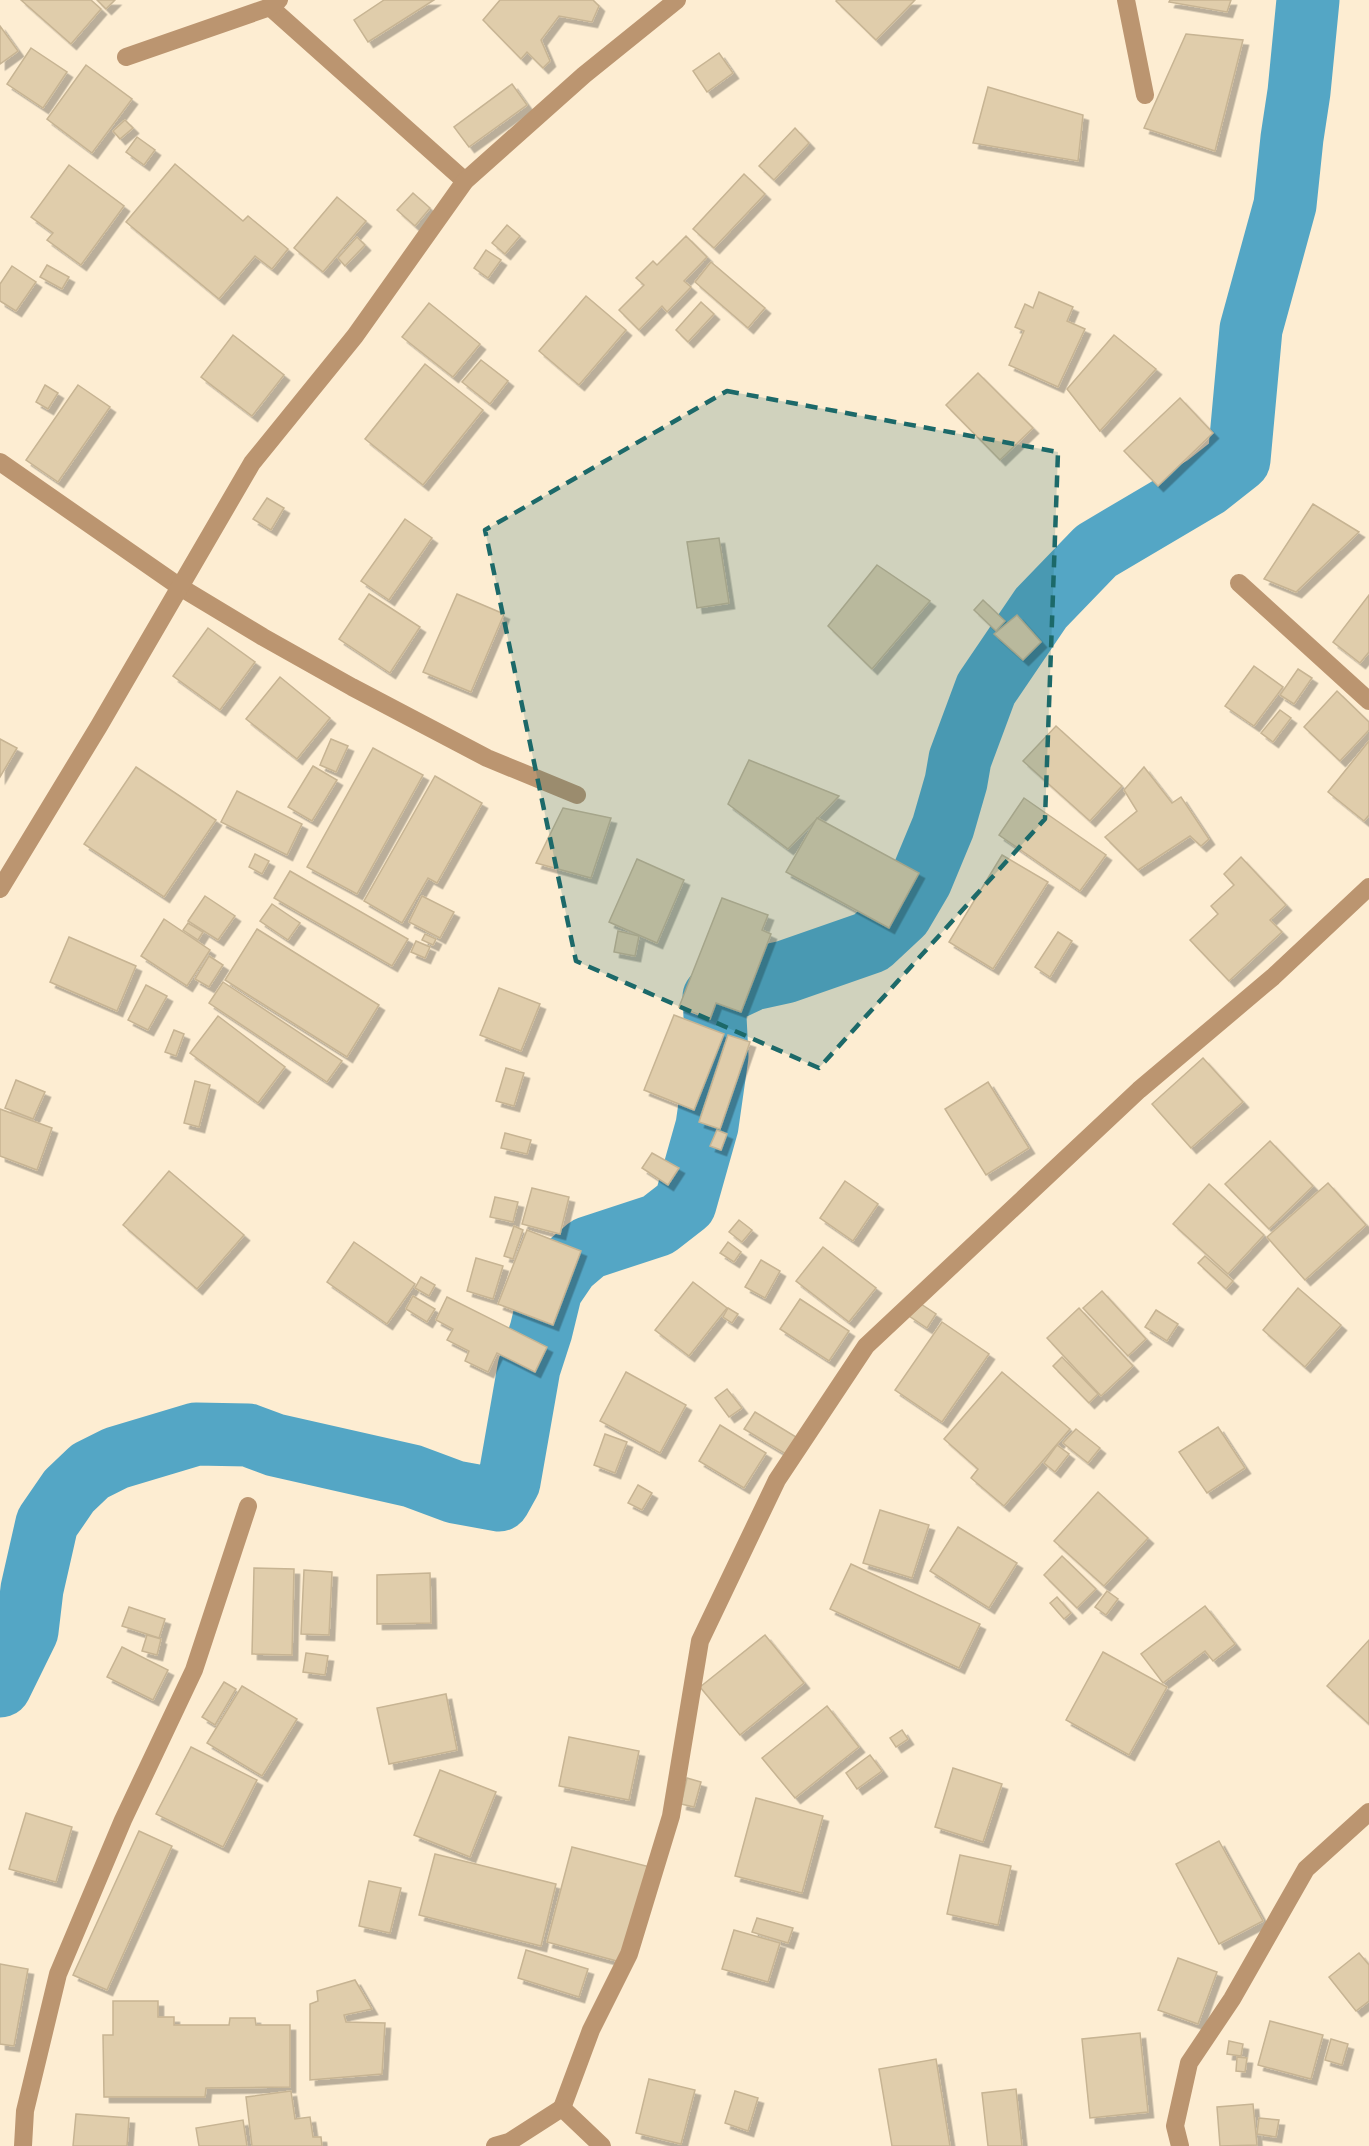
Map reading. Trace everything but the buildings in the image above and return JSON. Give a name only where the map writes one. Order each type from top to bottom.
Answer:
[{"type":"street","points":[[0,889],[99,726],[252,463],[355,336],[465,181],[584,75],[677,0]]},
{"type":"street","points":[[1126,0],[1144,95]]},
{"type":"street","points":[[126,57],[274,4],[465,181]]},
{"type":"street","points":[[0,462],[180,587],[263,637],[436,732],[530,777],[578,795]]},
{"type":"street","points":[[1239,583],[1369,701]]},
{"type":"street","points":[[495,2146],[509,2142],[562,2108],[591,2030],[629,1954],[671,1816],[700,1641],[777,1480],[866,1346],[1138,1090],[1273,977],[1369,887]]},
{"type":"street","points":[[22,2146],[25,2110],[58,1974],[123,1820],[194,1670],[248,1506]]},
{"type":"street","points":[[1180,2146],[1174,2126],[1189,2063],[1232,1999],[1306,1869],[1369,1812]]},
{"type":"street","points":[[562,2108],[602,2146]]},
{"type":"highlighted area","points":[[727,391],[1058,452],[1045,819],[819,1068],[576,961],[485,530]]},
{"type":"waterway","points":[[0,1686],[27,1631],[32,1589],[47,1523],[69,1491],[90,1471],[116,1458],[196,1434],[248,1435],[275,1445],[412,1476],[455,1492],[499,1500],[509,1482],[529,1368],[551,1290],[568,1265],[588,1248],[658,1225],[685,1204],[707,1126],[717,1056],[714,997],[753,979],[785,972],[871,942],[901,914],[921,880],[943,827],[960,759],[986,689],[1041,608],[1096,551],[1206,486],[1239,460],[1251,329],[1285,205],[1308,0]]}]
